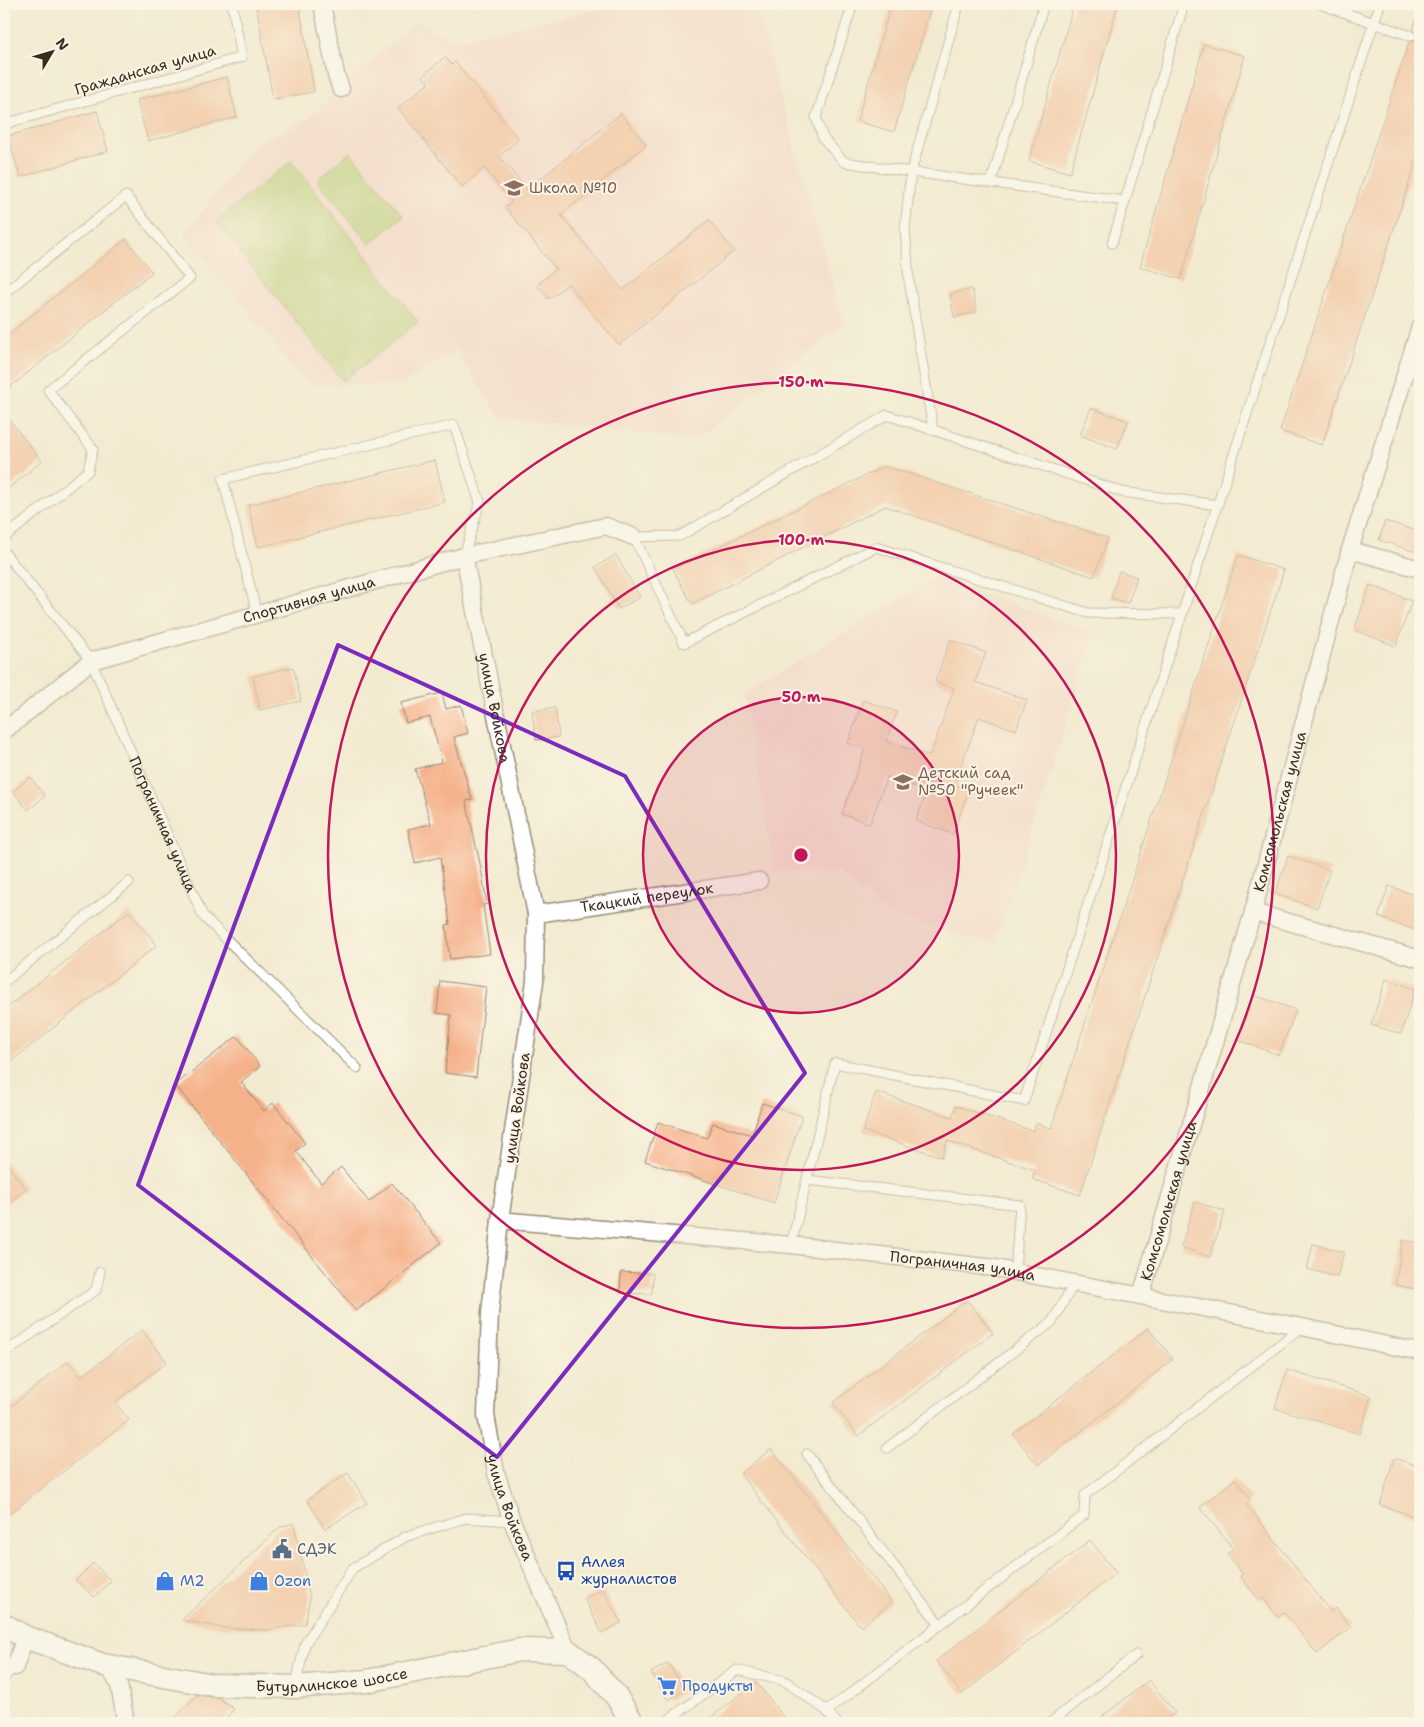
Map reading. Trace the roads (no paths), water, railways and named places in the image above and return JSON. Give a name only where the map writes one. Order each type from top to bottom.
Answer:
[{"type":"main road","name":"Бутурлинское шоссе","points":[[4,1625],[25,1637],[108,1667],[213,1685],[295,1688],[367,1681],[520,1650],[568,1652]]},
{"type":"main road","points":[[568,1652],[592,1668],[616,1696],[633,1723]]},
{"type":"street","points":[[322,4],[336,75],[341,89]]},
{"type":"street","name":"Комсомольская улица","points":[[1141,1296],[1253,912],[1350,550],[1420,327]]},
{"type":"street","name":"Спортивная улица","points":[[4,731],[91,662],[464,556],[606,526],[634,537]]},
{"type":"street","points":[[1350,550],[1420,569]]},
{"type":"street","name":"улица Войкова","points":[[464,556],[536,914],[535,981],[500,1220],[490,1313],[486,1415],[496,1472],[512,1521],[568,1652]]},
{"type":"street","name":"Ткацкий переулок","points":[[536,914],[759,881]]},
{"type":"street","points":[[1253,912],[1420,959]]},
{"type":"street","name":"Пограничная улица","points":[[500,1220],[791,1245],[995,1268],[1302,1327],[1420,1352]]},
{"type":"street","points":[[9,1672],[25,1637]]},
{"type":"street","points":[[108,1667],[119,1685],[126,1723]]},
{"type":"lane","name":"Гражданская улица","points":[[4,124],[242,57],[232,4]]},
{"type":"lane","points":[[853,4],[816,118],[823,138],[844,162],[1125,201]]},
{"type":"lane","points":[[933,430],[909,280],[905,228],[911,172],[958,4]]},
{"type":"lane","points":[[991,183],[1044,4]]},
{"type":"lane","points":[[1112,243],[1184,4]]},
{"type":"lane","points":[[1320,4],[1411,36]]},
{"type":"lane","points":[[791,1245],[835,1063],[1024,1101],[1380,4]]},
{"type":"lane","points":[[4,293],[126,196],[190,278],[48,390],[93,449],[88,471],[4,538]]},
{"type":"lane","points":[[1182,614],[1088,613],[876,547],[684,643],[634,537],[680,536],[887,414],[1122,492],[1218,505]]},
{"type":"lane","points":[[257,614],[223,479],[454,425],[480,502],[464,556]]},
{"type":"lane","name":"Пограничная улица","points":[[4,552],[91,662],[204,916],[357,1068]]},
{"type":"lane","points":[[4,982],[129,882]]},
{"type":"lane","points":[[807,1180],[1020,1205],[1015,1272]]},
{"type":"lane","points":[[4,1353],[96,1290],[100,1272]]},
{"type":"lane","points":[[887,1448],[1052,1322],[1074,1284]]},
{"type":"lane","points":[[827,1711],[1084,1515],[1085,1494],[1302,1327]]},
{"type":"lane","points":[[807,1454],[940,1625]]},
{"type":"lane","points":[[295,1688],[305,1644],[353,1568],[407,1536],[466,1518],[512,1521]]},
{"type":"lane","points":[[1050,1723],[1136,1655]]},
{"type":"lane","points":[[664,1723],[737,1670],[785,1681],[827,1711],[837,1723]]},
{"type":"place","name":"Школа №10","points":[[514,188]]},
{"type":"place","name":"Детский сад №50 \"Ручеек\"","points":[[903,782]]},
{"type":"place","name":"СДЭК","points":[[282,1549]]},
{"type":"place","name":"Аллея журналистов","points":[[566,1571]]},
{"type":"place","name":"М2","points":[[165,1581]]},
{"type":"place","name":"Ozon","points":[[259,1581]]},
{"type":"place","name":"Продукты","points":[[667,1686]]}]
